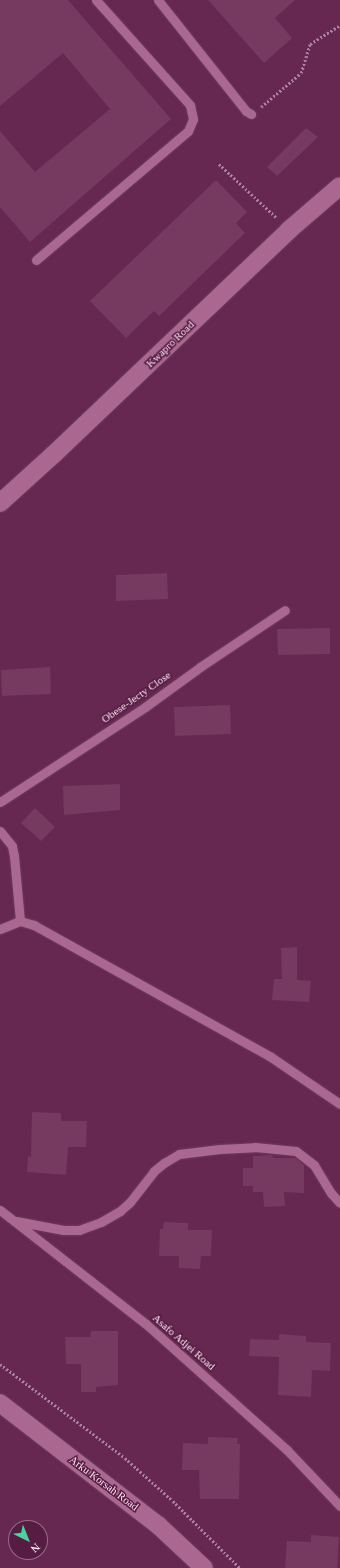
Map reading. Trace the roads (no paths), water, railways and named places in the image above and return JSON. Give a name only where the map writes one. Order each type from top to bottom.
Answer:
[{"type":"street","name":"Kwapro Road","points":[[0,503],[54,454],[289,230],[340,186]]},
{"type":"street","name":"Arku Korsah Road","points":[[0,1403],[158,1525],[204,1568]]},
{"type":"lane","points":[[36,260],[188,131],[193,119],[190,105],[96,0]]},
{"type":"lane","points":[[158,0],[246,111],[251,114]]},
{"type":"lane","name":"Obese-Jecty Close","points":[[0,802],[145,707],[200,667],[285,610]]},
{"type":"lane","points":[[0,831],[12,846],[20,921]]},
{"type":"lane","points":[[0,929],[20,921],[34,925],[271,1057],[340,1104]]},
{"type":"lane","points":[[15,1221],[63,1230],[79,1230],[101,1222],[120,1211],[130,1202],[154,1171],[179,1154],[220,1148],[255,1147],[296,1152],[314,1165],[331,1193],[340,1203]]},
{"type":"lane","name":"Asafo Adjei Road","points":[[0,1210],[146,1324],[287,1450],[340,1506]]}]
